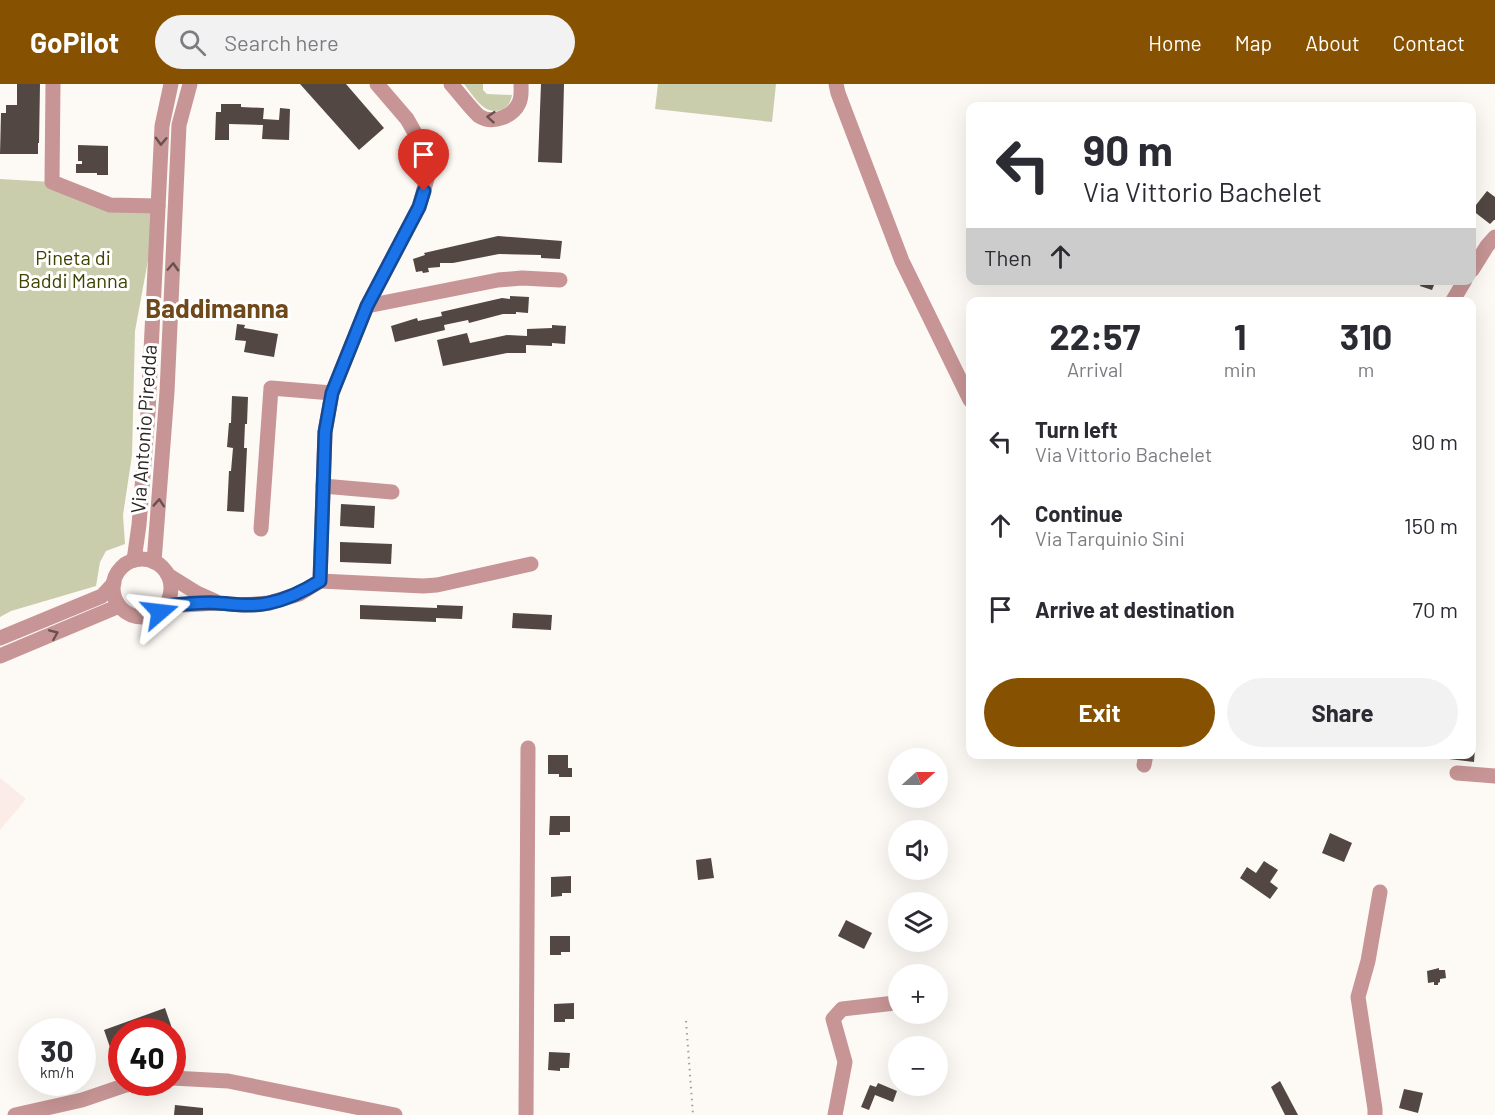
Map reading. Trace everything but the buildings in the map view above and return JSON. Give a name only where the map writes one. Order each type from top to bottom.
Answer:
[{"type":"street","points":[[53,84],[52,182],[110,205],[158,206]]},
{"type":"street","name":"Via Antonio Piredda","points":[[134,560],[148,413],[162,126],[171,84]]},
{"type":"street","name":"Via Antonio Piredda","points":[[154,562],[167,392],[179,125],[190,84]]},
{"type":"street","points":[[320,581],[325,432],[332,393],[367,306],[419,207],[428,175],[424,149],[407,119],[377,84]]},
{"type":"street","points":[[451,84],[480,116],[494,119],[513,112],[521,98],[521,84]]},
{"type":"street","points":[[836,84],[902,261],[966,392]]},
{"type":"street","points":[[1476,264],[1495,237]]},
{"type":"street","points":[[367,306],[498,280],[522,278],[560,280]]},
{"type":"street","points":[[261,529],[271,388],[332,393]]},
{"type":"street","points":[[323,486],[392,492]]},
{"type":"street","points":[[144,559],[154,562],[168,575],[172,591],[170,598],[160,612],[152,616],[143,618],[134,616],[119,606],[115,599],[113,591],[116,575],[134,560],[144,559]]},
{"type":"street","points":[[166,606],[268,603],[299,594],[320,581],[437,585],[531,564]]},
{"type":"street","points":[[168,575],[217,603]]},
{"type":"street","points":[[0,638],[102,596],[114,583]]},
{"type":"street","points":[[0,656],[119,606]]},
{"type":"street","points":[[526,1115],[528,748]]},
{"type":"street","points":[[1457,773],[1495,776]]},
{"type":"street","points":[[1375,1115],[1358,997],[1368,961],[1380,892]]},
{"type":"street","points":[[835,1115],[845,1062],[833,1018],[842,1009],[888,1004]]},
{"type":"street","points":[[186,1079],[228,1081],[395,1115]]},
{"type":"street","points":[[15,1115],[82,1100],[108,1091]]},
{"type":"path","points":[[686,1021],[693,1115]]},
{"type":"shaded area","points":[[0,778],[26,799],[0,830]]},
{"type":"green space","points":[[464,84],[483,84],[483,90],[487,94],[512,95],[511,100],[501,110],[489,110]]},
{"type":"green space","points":[[658,84],[776,84],[772,122],[655,109]]},
{"type":"green space","name":"Pineta di Baddi Manna","points":[[0,179],[52,182],[93,199],[158,206],[135,331],[132,455],[123,515],[125,544],[106,551],[100,562],[96,586],[11,611],[0,617]]},
{"type":"district","name":"Baddimanna","points":[[217,307]]},
{"type":"route","points":[[160,612],[166,606],[196,603],[242,605],[268,603],[299,594],[320,581],[325,432],[332,393],[367,306],[419,207],[424,191]]}]
